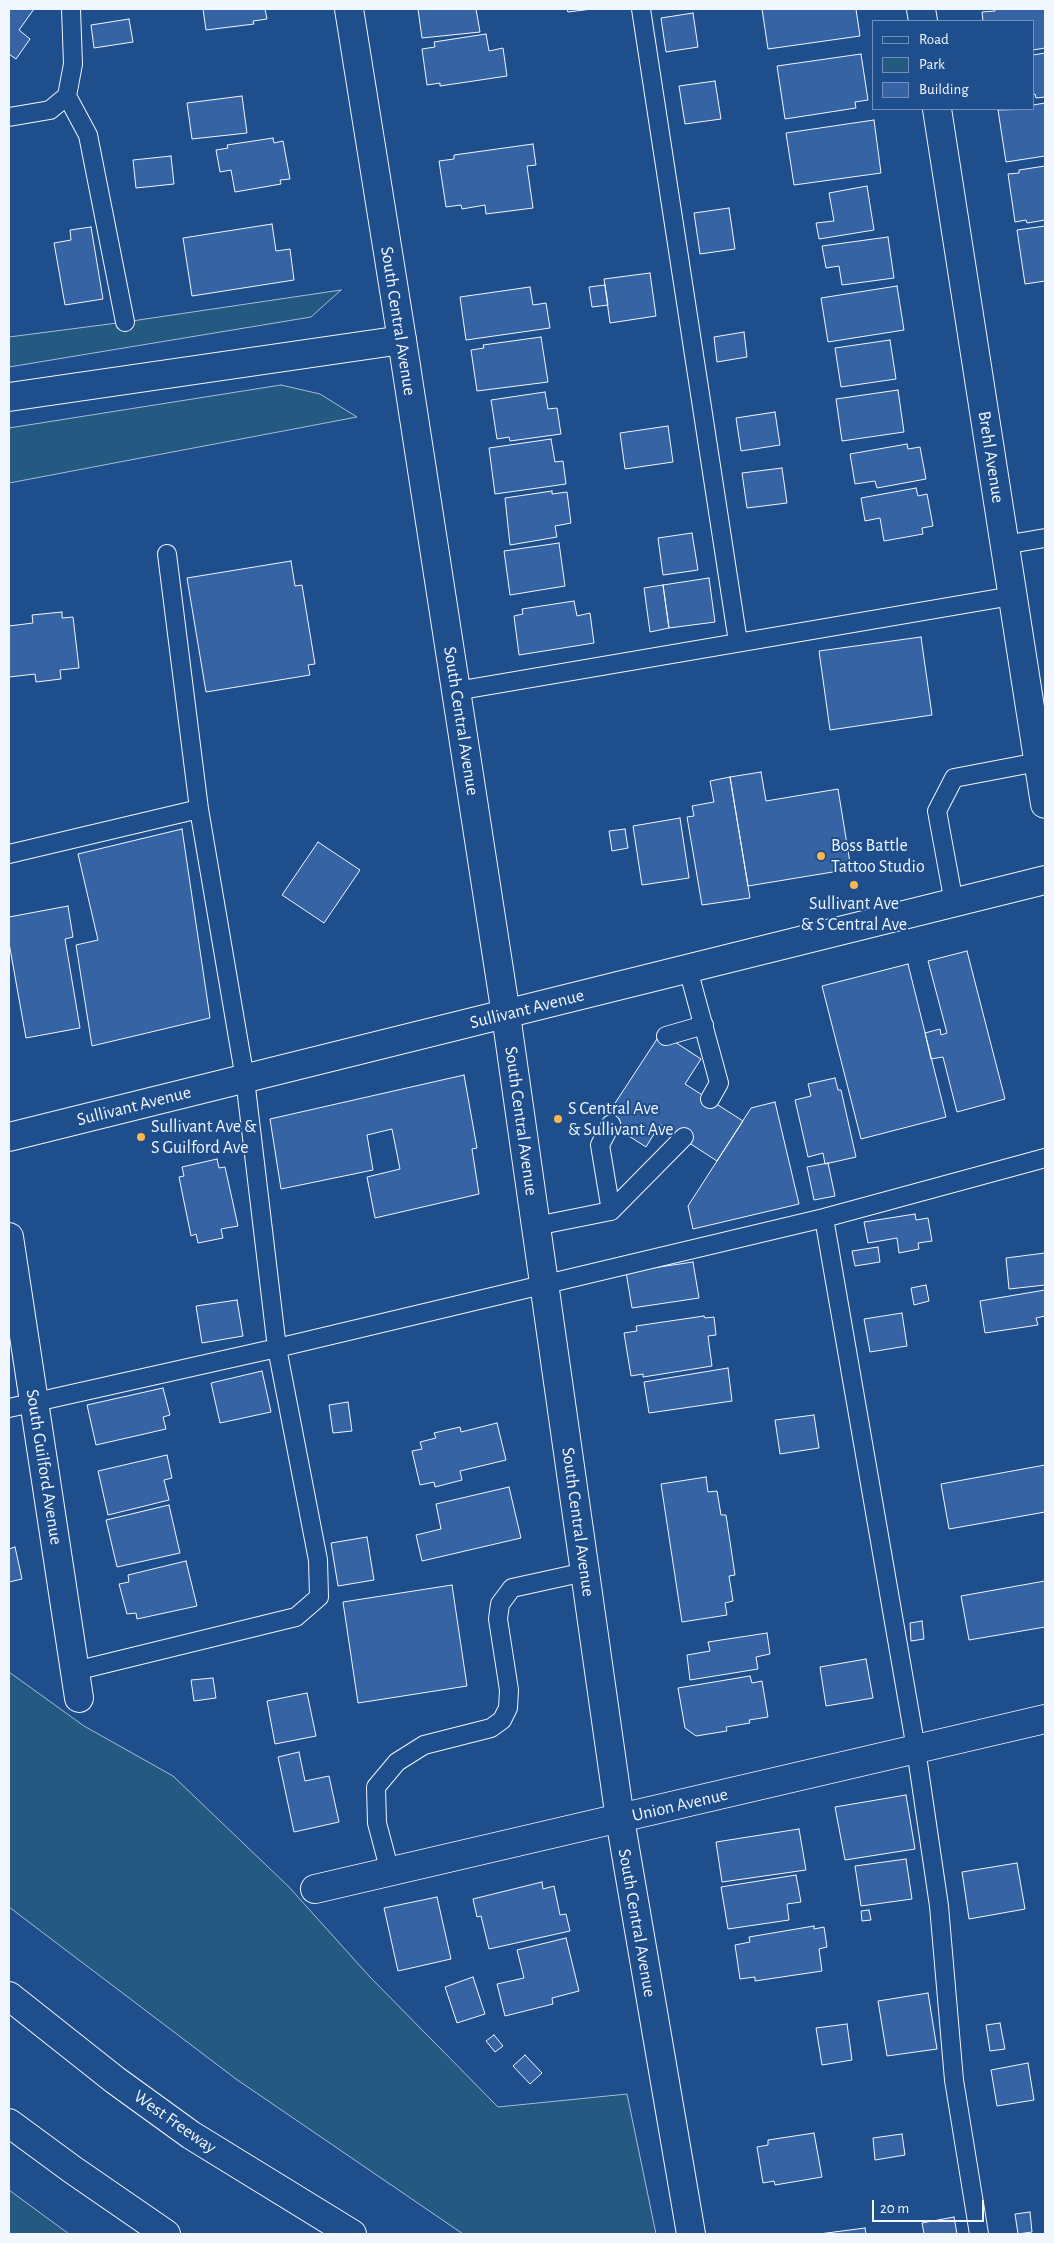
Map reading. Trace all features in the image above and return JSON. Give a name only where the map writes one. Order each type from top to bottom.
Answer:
[{"type":"main road","name":"South Central Avenue","points":[[349,9],[506,1015],[620,1819],[691,2234]]},
{"type":"main road","name":"Brehl Avenue","points":[[937,110],[1045,804]]},
{"type":"main road","points":[[9,397],[402,340]]},
{"type":"main road","name":"Sullivant Avenue","points":[[9,1136],[506,1015],[1045,880]]},
{"type":"main road","name":"South Guilford Avenue","points":[[9,1237],[22,1405],[79,1698]]},
{"type":"main road","name":"Union Avenue","points":[[315,1889],[1045,1719]]},
{"type":"main road","name":"West Freeway","points":[[9,1996],[115,2080],[191,2135],[352,2234]]},
{"type":"main road","points":[[9,2122],[73,2170],[166,2234]]},
{"type":"lane","points":[[71,9],[73,64],[68,96],[88,135],[125,322]]},
{"type":"lane","points":[[641,9],[738,642]]},
{"type":"lane","points":[[9,117],[50,110],[68,96]]},
{"type":"lane","points":[[1004,544],[1045,538]]},
{"type":"lane","points":[[75,1671],[296,1617],[320,1597],[318,1560],[277,1348],[245,1078],[198,809],[167,554]]},
{"type":"lane","points":[[456,691],[1012,596]]},
{"type":"lane","points":[[954,903],[937,811],[954,778],[1038,762]]},
{"type":"lane","points":[[9,854],[198,809]]},
{"type":"lane","points":[[688,969],[719,1083],[710,1098]]},
{"type":"lane","points":[[666,1036],[704,1025]]},
{"type":"lane","points":[[611,1124],[600,1145],[611,1211]]},
{"type":"lane","points":[[536,1226],[611,1211],[684,1137]]},
{"type":"lane","points":[[22,1405],[277,1348],[544,1283],[824,1218],[1045,1158]]},
{"type":"lane","points":[[824,1218],[916,1749],[939,1906],[954,2080],[979,2234]]},
{"type":"lane","points":[[390,1872],[377,1823],[376,1786],[397,1762],[424,1745],[491,1728],[502,1720],[508,1708],[509,1690],[498,1619],[500,1604],[512,1588],[585,1572]]},
{"type":"green space","points":[[341,290],[311,317],[9,367],[9,337]]},
{"type":"green space","points":[[281,385],[320,394],[357,417],[9,483],[9,428]]},
{"type":"green space","points":[[9,1672],[84,1726],[173,1776],[289,1887],[370,1977],[498,2107],[627,2094],[656,2234],[463,2234],[236,2079],[9,1907]]},
{"type":"green space","points":[[9,2190],[69,2234],[9,2234]]},
{"type":"building","points":[[9,9],[34,9],[19,30],[30,39],[16,59],[9,54]]},
{"type":"building","points":[[203,9],[265,9],[267,19],[253,21],[254,24],[206,30]]},
{"type":"building","points":[[418,9],[476,9],[480,32],[422,38]]},
{"type":"building","points":[[567,9],[592,9],[568,12]]},
{"type":"building","points":[[762,9],[856,9],[860,36],[768,49]]},
{"type":"building","points":[[995,9],[1045,9],[1045,48],[1034,50],[1034,20],[983,20],[982,12],[995,11]]},
{"type":"building","points":[[693,13],[698,47],[666,52],[661,18]]},
{"type":"building","points":[[129,19],[133,42],[94,48],[91,25]]},
{"type":"building","points":[[486,34],[489,51],[503,48],[507,76],[440,86],[440,83],[427,85],[422,49],[435,47],[434,42]]},
{"type":"building","points":[[1045,53],[1045,97],[1036,98],[1034,94],[1034,55]]},
{"type":"building","points":[[861,54],[868,100],[855,102],[856,108],[785,119],[777,66]]},
{"type":"building","points":[[715,81],[721,119],[685,124],[679,86]]},
{"type":"building","points":[[242,96],[247,133],[192,139],[187,103]]},
{"type":"building","points":[[1045,103],[1045,156],[1006,162],[998,110],[1034,110],[1034,105]]},
{"type":"building","points":[[874,120],[881,173],[794,185],[786,133]]},
{"type":"building","points":[[273,138],[274,143],[283,141],[290,179],[280,180],[281,184],[235,192],[231,170],[220,172],[216,150],[228,148],[227,145]]},
{"type":"building","points":[[533,144],[536,165],[527,166],[533,208],[486,214],[485,205],[462,209],[461,205],[446,207],[439,161],[454,159],[454,155]]},
{"type":"building","points":[[171,156],[174,184],[136,188],[133,160]]},
{"type":"building","points":[[1045,166],[1045,220],[1027,223],[1026,220],[1015,222],[1008,174],[1019,173],[1019,170]]},
{"type":"building","points":[[867,186],[874,230],[819,239],[816,223],[834,221],[829,193]]},
{"type":"building","points":[[729,208],[735,249],[700,254],[694,213]]},
{"type":"building","points":[[272,224],[276,251],[290,249],[294,280],[192,296],[183,238]]},
{"type":"building","points":[[1045,226],[1045,281],[1025,284],[1017,230]]},
{"type":"building","points":[[91,227],[103,299],[65,305],[54,243],[71,240],[70,230]]},
{"type":"building","points":[[888,237],[894,278],[842,285],[839,266],[826,268],[822,246]]},
{"type":"building","points":[[650,273],[656,316],[610,323],[604,279]]},
{"type":"building","points":[[605,285],[608,305],[592,307],[589,287]]},
{"type":"building","points":[[897,286],[904,330],[828,342],[821,298]]},
{"type":"building","points":[[530,287],[533,305],[546,303],[550,328],[466,340],[460,297]]},
{"type":"building","points":[[744,332],[747,357],[717,362],[714,337]]},
{"type":"building","points":[[541,337],[548,382],[477,391],[471,350],[484,348],[483,345]]},
{"type":"building","points":[[890,340],[896,379],[841,387],[835,348]]},
{"type":"building","points":[[898,390],[904,432],[842,441],[836,399]]},
{"type":"building","points":[[545,392],[548,409],[557,408],[561,434],[510,441],[509,437],[497,439],[491,400]]},
{"type":"building","points":[[775,412],[780,445],[741,451],[736,418]]},
{"type":"building","points":[[668,426],[673,462],[625,469],[620,433]]},
{"type":"building","points":[[551,439],[555,462],[563,461],[566,484],[495,494],[489,448]]},
{"type":"building","points":[[907,444],[908,449],[920,447],[926,479],[877,488],[875,481],[855,484],[850,454]]},
{"type":"building","points":[[782,468],[787,503],[747,508],[742,473]]},
{"type":"building","points":[[916,488],[918,496],[927,494],[933,526],[922,528],[923,534],[884,541],[880,518],[865,521],[861,498]]},
{"type":"building","points":[[552,491],[552,494],[567,492],[571,523],[555,526],[557,537],[510,545],[505,498]]},
{"type":"building","points":[[692,533],[698,570],[663,575],[658,538]]},
{"type":"building","points":[[559,543],[565,586],[510,595],[504,551]]},
{"type":"building","points":[[291,561],[295,586],[302,585],[315,664],[308,665],[310,675],[206,692],[187,578]]},
{"type":"building","points":[[709,578],[715,622],[669,628],[663,585]]},
{"type":"building","points":[[663,585],[669,628],[650,632],[644,588]]},
{"type":"building","points":[[574,601],[577,616],[590,613],[594,643],[519,655],[514,616],[523,614],[522,609]]},
{"type":"building","points":[[62,612],[62,618],[73,617],[79,668],[60,670],[61,679],[36,682],[35,674],[9,677],[9,626],[33,623],[32,615]]},
{"type":"building","points":[[921,637],[932,715],[830,730],[819,651]]},
{"type":"building","points":[[761,772],[766,801],[838,789],[851,869],[748,886],[730,777]]},
{"type":"building","points":[[730,777],[750,898],[702,905],[687,817],[694,816],[692,806],[714,802],[710,781]]},
{"type":"building","points":[[680,818],[689,878],[642,885],[633,826]]},
{"type":"building","points":[[182,829],[210,1018],[92,1046],[76,945],[98,940],[78,854]]},
{"type":"building","points":[[625,829],[628,848],[612,851],[609,831]]},
{"type":"building","points":[[318,842],[360,870],[324,923],[282,895]]},
{"type":"building","points":[[68,906],[73,937],[65,939],[80,1028],[26,1038],[9,943],[9,917]]},
{"type":"building","points":[[967,951],[1005,1099],[957,1112],[943,1057],[931,1059],[925,1033],[940,1029],[941,1035],[947,1033],[928,961]]},
{"type":"building","points":[[908,964],[946,1117],[861,1139],[822,986]]},
{"type":"building","points":[[661,1033],[701,1059],[685,1084],[743,1121],[717,1161],[660,1124],[646,1147],[604,1120]]},
{"type":"building","points":[[464,1075],[477,1148],[472,1149],[479,1194],[375,1218],[367,1177],[400,1169],[392,1129],[367,1135],[373,1170],[281,1189],[270,1119]]},
{"type":"building","points":[[835,1078],[838,1090],[841,1090],[856,1157],[825,1164],[823,1153],[808,1157],[795,1100],[811,1096],[808,1084]]},
{"type":"building","points":[[775,1102],[799,1204],[693,1229],[688,1206],[751,1108]]},
{"type":"building","points":[[217,1159],[219,1168],[225,1167],[238,1226],[221,1229],[223,1238],[198,1243],[196,1234],[191,1236],[179,1177],[184,1176],[182,1167]]},
{"type":"building","points":[[828,1163],[835,1196],[814,1200],[807,1167]]},
{"type":"building","points":[[915,1214],[916,1220],[928,1218],[932,1241],[918,1243],[919,1249],[899,1253],[897,1238],[868,1243],[864,1222]]},
{"type":"building","points":[[878,1247],[880,1262],[855,1266],[852,1251]]},
{"type":"building","points":[[1045,1253],[1045,1285],[1009,1289],[1006,1258]]},
{"type":"building","points":[[693,1262],[699,1298],[632,1308],[626,1272]]},
{"type":"building","points":[[926,1285],[929,1301],[914,1305],[911,1288]]},
{"type":"building","points":[[1045,1290],[1045,1316],[1036,1318],[1038,1325],[985,1333],[980,1301]]},
{"type":"building","points":[[237,1300],[243,1336],[202,1343],[196,1306]]},
{"type":"building","points":[[902,1313],[907,1346],[870,1352],[864,1319]]},
{"type":"building","points":[[704,1316],[705,1318],[714,1317],[716,1335],[708,1336],[712,1366],[643,1377],[643,1374],[631,1376],[624,1333],[637,1331],[636,1326]]},
{"type":"building","points":[[728,1368],[732,1401],[649,1413],[644,1382]]},
{"type":"building","points":[[262,1371],[271,1412],[220,1423],[211,1383]]},
{"type":"building","points":[[163,1388],[170,1415],[163,1417],[166,1429],[96,1445],[87,1405]]},
{"type":"building","points":[[348,1402],[352,1431],[333,1433],[329,1405]]},
{"type":"building","points":[[814,1415],[819,1448],[780,1454],[775,1420]]},
{"type":"building","points":[[497,1423],[506,1460],[460,1471],[462,1480],[435,1487],[434,1482],[420,1485],[412,1451],[422,1449],[420,1442],[436,1438],[434,1433],[460,1427],[461,1432]]},
{"type":"building","points":[[167,1455],[172,1478],[164,1480],[169,1500],[108,1515],[98,1471]]},
{"type":"building","points":[[1045,1465],[1045,1512],[949,1529],[941,1484]]},
{"type":"building","points":[[706,1477],[708,1492],[717,1491],[721,1515],[726,1515],[735,1575],[729,1576],[733,1601],[725,1603],[727,1615],[682,1622],[661,1484]]},
{"type":"building","points":[[509,1487],[521,1538],[422,1561],[416,1535],[441,1529],[436,1504]]},
{"type":"building","points":[[169,1505],[180,1553],[117,1567],[106,1520]]},
{"type":"building","points":[[367,1537],[374,1580],[338,1586],[331,1543]]},
{"type":"building","points":[[15,1547],[22,1579],[9,1582],[9,1549]]},
{"type":"building","points":[[186,1561],[197,1606],[137,1619],[136,1613],[127,1614],[119,1584],[129,1582],[128,1575]]},
{"type":"building","points":[[1045,1581],[1045,1627],[969,1640],[961,1596]]},
{"type":"building","points":[[452,1585],[467,1686],[358,1703],[343,1602]]},
{"type":"building","points":[[922,1621],[924,1639],[911,1641],[910,1623]]},
{"type":"building","points":[[767,1633],[770,1654],[756,1657],[758,1669],[690,1680],[687,1655],[710,1651],[708,1642]]},
{"type":"building","points":[[866,1659],[873,1698],[826,1706],[820,1667]]},
{"type":"building","points":[[750,1676],[752,1683],[762,1681],[768,1717],[749,1720],[750,1723],[726,1727],[727,1731],[696,1736],[685,1728],[678,1688]]},
{"type":"building","points":[[213,1678],[216,1698],[194,1701],[191,1680]]},
{"type":"building","points":[[307,1693],[316,1736],[275,1744],[267,1701]]},
{"type":"building","points":[[299,1752],[305,1781],[329,1776],[339,1822],[294,1832],[278,1757]]},
{"type":"building","points":[[906,1795],[915,1849],[845,1860],[835,1807]]},
{"type":"building","points":[[799,1829],[806,1870],[722,1882],[716,1842]]},
{"type":"building","points":[[906,1859],[912,1899],[861,1906],[855,1866]]},
{"type":"building","points":[[1017,1863],[1025,1909],[969,1919],[962,1872]]},
{"type":"building","points":[[796,1875],[801,1902],[787,1904],[789,1920],[728,1929],[721,1887]]},
{"type":"building","points":[[542,1882],[543,1889],[554,1886],[560,1915],[566,1914],[570,1931],[489,1949],[481,1916],[477,1917],[473,1899]]},
{"type":"building","points":[[437,1897],[451,1959],[398,1971],[384,1908]]},
{"type":"building","points":[[869,1910],[871,1920],[862,1921],[861,1911]]},
{"type":"building","points":[[814,1926],[814,1929],[824,1927],[827,1947],[819,1949],[822,1971],[755,1981],[755,1977],[740,1979],[735,1945],[750,1942],[749,1937]]},
{"type":"building","points":[[566,1938],[579,1991],[552,1998],[553,2004],[505,2016],[497,1984],[524,1978],[517,1950]]},
{"type":"building","points":[[473,1977],[485,2014],[457,2023],[445,1987]]},
{"type":"building","points":[[928,1993],[937,2049],[887,2056],[878,2001]]},
{"type":"building","points":[[1000,2023],[1005,2049],[990,2051],[986,2025]]},
{"type":"building","points":[[847,2024],[852,2060],[822,2065],[816,2028]]},
{"type":"building","points":[[494,2035],[503,2046],[495,2052],[486,2041]]},
{"type":"building","points":[[525,2055],[542,2073],[530,2084],[513,2066]]},
{"type":"building","points":[[1028,2063],[1034,2100],[997,2106],[991,2070]]},
{"type":"building","points":[[814,2133],[822,2177],[775,2185],[774,2181],[763,2183],[757,2147],[768,2145],[768,2140]]},
{"type":"building","points":[[902,2134],[905,2155],[875,2160],[873,2138]]},
{"type":"building","points":[[1030,2212],[1032,2232],[1018,2234],[1015,2214]]},
{"type":"building","points":[[954,2217],[957,2234],[924,2234],[922,2223]]},
{"type":"building","points":[[865,2228],[866,2234],[819,2234]]},
{"type":"place","name":"Boss Battle Tattoo Studio","points":[[821,856]]},
{"type":"place","name":"Sullivant Ave & S Central Ave","points":[[854,885]]},
{"type":"place","name":"S Central Ave & Sullivant Ave","points":[[558,1119]]},
{"type":"place","name":"Sullivant Ave & S Guilford Ave","points":[[141,1137]]}]
